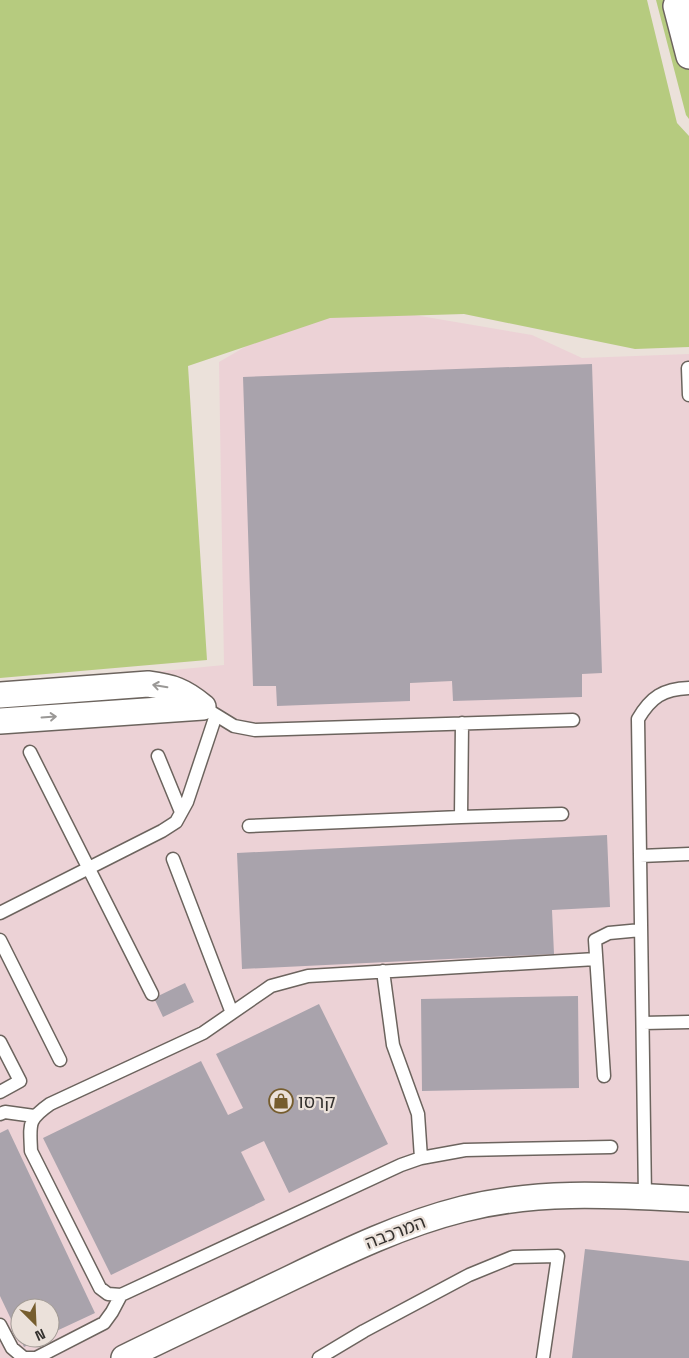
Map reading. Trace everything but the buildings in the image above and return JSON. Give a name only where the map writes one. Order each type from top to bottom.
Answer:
[{"type":"street","points":[[678,0],[676,6],[689,56]]},
{"type":"street","points":[[0,695],[148,684],[188,694],[209,711]]},
{"type":"street","points":[[0,721],[209,711]]},
{"type":"street","name":"המרכבה","points":[[124,1358],[362,1244],[432,1218],[464,1209],[530,1198],[574,1195],[689,1199]]},
{"type":"lane","points":[[688,368],[689,395]]},
{"type":"lane","points":[[645,1197],[638,719],[647,704],[661,693],[679,688],[689,688]]},
{"type":"lane","points":[[0,913],[162,831],[176,822],[187,802],[209,711],[234,726],[255,730],[573,720]]},
{"type":"lane","points":[[461,817],[462,723]]},
{"type":"lane","points":[[30,752],[152,994]]},
{"type":"lane","points":[[158,756],[181,812]]},
{"type":"lane","points":[[249,826],[562,814]]},
{"type":"lane","points":[[640,856],[689,854]]},
{"type":"lane","points":[[174,859],[232,1013]]},
{"type":"lane","points":[[604,1076],[595,940],[609,933],[641,930]]},
{"type":"lane","points":[[0,940],[60,1060]]},
{"type":"lane","points":[[596,959],[308,976],[270,986],[203,1033],[50,1104],[34,1116],[30,1130],[31,1151],[100,1288],[108,1294],[121,1295],[401,1165],[421,1158],[465,1150],[611,1147]]},
{"type":"lane","points":[[383,972],[393,1045],[418,1114],[421,1158]]},
{"type":"lane","points":[[642,1023],[689,1022]]},
{"type":"lane","points":[[0,1042],[20,1081],[0,1092]]},
{"type":"lane","points":[[0,1114],[5,1112],[34,1116]]},
{"type":"lane","points":[[319,1358],[364,1331],[469,1275],[513,1257],[558,1256],[543,1358]]},
{"type":"lane","points":[[0,1325],[12,1348],[24,1358],[36,1358],[104,1323],[121,1295]]},
{"type":"shaded area","points":[[326,300],[532,335],[582,358],[689,354],[689,1358],[0,1358],[0,687],[224,665],[219,362]]},
{"type":"green space","points":[[0,0],[647,0],[677,123],[689,136],[689,347],[635,349],[464,314],[330,318],[188,366],[207,660],[0,678]]},
{"type":"green space","points":[[656,0],[689,0],[689,119],[686,115]]},
{"type":"place","name":"קרסו","points":[[281,1101]]}]
